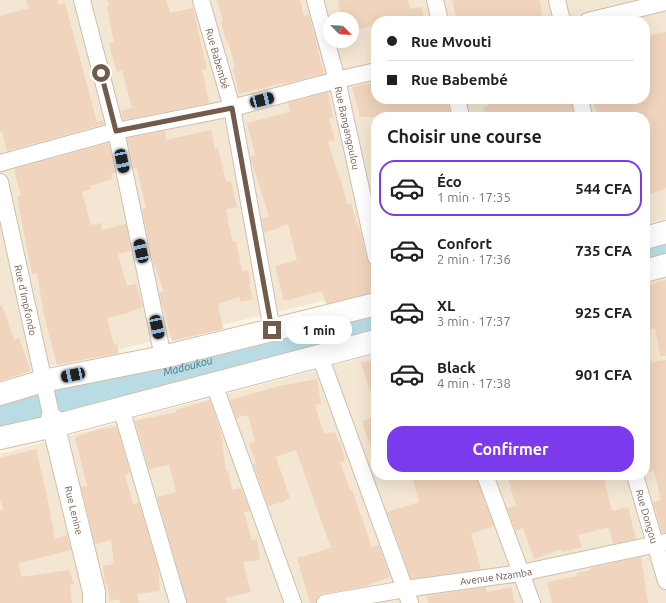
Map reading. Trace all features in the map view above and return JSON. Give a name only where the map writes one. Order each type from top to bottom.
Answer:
[{"type":"main road","points":[[650,237],[666,232]]},
{"type":"main road","points":[[650,270],[666,265]]},
{"type":"main road","points":[[0,394],[44,386],[371,305]]},
{"type":"main road","points":[[0,438],[53,423],[121,408],[371,342]]},
{"type":"main road","name":"Rue Lenine","points":[[53,423],[94,592],[94,603]]},
{"type":"street","points":[[82,0],[116,131],[164,357]]},
{"type":"street","name":"Rue Babembé","points":[[201,0],[232,108],[272,330]]},
{"type":"street","name":"Rue Bangangoulou","points":[[315,0],[337,80],[371,234]]},
{"type":"street","points":[[435,0],[439,16]]},
{"type":"street","points":[[556,0],[561,16]]},
{"type":"street","points":[[609,16],[666,2]]},
{"type":"street","points":[[0,163],[116,131],[232,108],[371,72]]},
{"type":"street","name":"Rue d'Impfondo","points":[[0,182],[53,423]]},
{"type":"street","points":[[320,356],[407,596]]},
{"type":"street","points":[[214,384],[293,603]]},
{"type":"street","points":[[121,408],[178,603]]},
{"type":"street","points":[[487,480],[532,603]]},
{"type":"street","name":"Rue Dongou","points":[[637,480],[661,543],[666,581]]},
{"type":"street","name":"Avenue Nzamba","points":[[325,603],[407,596],[661,543]]},
{"type":"shaded area","points":[[0,0],[666,0],[666,219],[650,223],[650,112],[371,112],[371,289],[0,378]]},
{"type":"shaded area","points":[[666,277],[666,603],[0,603],[0,454],[371,355],[371,480],[650,480],[650,282]]},
{"type":"building","points":[[26,0],[57,0],[59,5],[65,3],[97,122],[103,120],[104,124],[7,151],[2,131],[0,132],[0,16],[29,8]]},
{"type":"building","points":[[107,0],[166,0],[170,13],[193,8],[207,69],[202,70],[209,103],[123,120],[121,111],[132,108],[122,70],[117,72],[109,44],[114,42]]},
{"type":"building","points":[[217,0],[300,0],[304,16],[309,15],[324,74],[239,94],[233,68],[235,67],[228,41],[226,41],[221,22],[223,21]]},
{"type":"building","points":[[338,0],[408,0],[410,9],[421,7],[424,16],[371,16],[371,27],[359,29],[359,12],[341,12]]},
{"type":"building","points":[[452,0],[540,0],[542,16],[456,16]]},
{"type":"building","points":[[666,32],[666,188],[650,194],[650,112],[596,112],[594,104],[650,104],[650,36]]},
{"type":"building","points":[[371,83],[371,104],[448,104],[450,112],[371,112],[371,117],[360,117],[352,87]]},
{"type":"building","points":[[328,92],[333,117],[329,118],[335,140],[328,142],[338,174],[339,173],[347,204],[351,203],[367,259],[371,264],[371,293],[326,304],[322,291],[284,301],[275,266],[297,260],[288,224],[265,233],[263,228],[262,219],[269,216],[250,156],[255,155],[247,123],[290,112],[288,103]]},
{"type":"building","points":[[488,104],[572,104],[574,112],[484,112],[483,107],[488,106]]},
{"type":"building","points":[[211,130],[215,149],[218,148],[226,182],[231,181],[237,207],[226,209],[228,222],[233,242],[236,241],[242,271],[248,270],[251,284],[249,284],[253,299],[241,302],[239,297],[218,304],[223,329],[172,341],[159,293],[164,292],[154,266],[142,209],[146,208],[137,168],[134,168],[127,138],[165,131],[166,140]]},
{"type":"building","points":[[109,143],[115,173],[111,174],[112,179],[90,186],[91,189],[82,192],[91,225],[101,223],[102,230],[126,224],[131,251],[118,254],[127,286],[136,284],[143,307],[131,312],[107,318],[114,345],[117,344],[119,353],[57,365],[44,315],[37,273],[32,274],[17,197],[21,196],[14,169]]},
{"type":"building","points":[[666,280],[666,356],[660,356],[655,328],[650,330],[650,285]]},
{"type":"building","points":[[2,305],[14,340],[19,338],[31,371],[0,381],[0,306]]},
{"type":"building","points":[[371,360],[371,395],[361,363]]},
{"type":"building","points":[[666,360],[666,533],[662,533],[653,502],[661,500],[654,471],[650,471],[650,362]]},
{"type":"building","points":[[317,379],[321,404],[315,405],[324,434],[335,432],[338,442],[340,441],[345,461],[340,462],[350,490],[352,490],[372,547],[379,545],[390,577],[366,586],[323,594],[319,596],[316,603],[310,603],[297,558],[331,548],[296,450],[276,457],[290,498],[285,500],[286,501],[268,506],[253,464],[256,463],[249,444],[255,442],[248,415],[236,418],[230,400],[279,386]]},
{"type":"building","points":[[210,400],[221,433],[226,471],[228,470],[232,490],[241,488],[250,511],[244,512],[252,540],[257,539],[260,560],[243,562],[251,592],[226,598],[227,603],[187,603],[157,497],[176,492],[169,465],[149,469],[135,421],[176,412],[176,410]]},
{"type":"building","points":[[371,418],[371,447],[363,426],[363,421]]},
{"type":"building","points":[[117,427],[130,473],[125,475],[133,504],[139,502],[158,567],[160,591],[137,594],[139,603],[120,603],[119,599],[110,601],[107,584],[105,584],[103,566],[114,564],[111,540],[95,544],[81,487],[87,486],[75,437],[94,430]]},
{"type":"building","points":[[36,449],[55,539],[67,535],[71,550],[19,563],[21,577],[69,570],[74,584],[70,585],[72,603],[0,603],[0,510],[3,510],[0,499],[0,458]]},
{"type":"building","points":[[413,480],[478,480],[494,526],[471,534],[481,569],[411,579],[387,512],[419,502]]},
{"type":"building","points":[[508,480],[604,480],[612,511],[628,507],[636,539],[613,544],[609,527],[578,535],[582,547],[562,552],[561,549],[534,559],[523,528],[516,531],[507,508],[516,506]]},
{"type":"building","points":[[641,557],[648,603],[552,603],[547,582],[577,576],[577,573],[591,570],[590,568]]},
{"type":"building","points":[[486,587],[487,592],[511,587],[515,603],[428,603],[427,596]]},
{"type":"waterway","name":"Madoukou","points":[[650,250],[666,246]]},
{"type":"waterway","name":"Madoukou","points":[[0,415],[371,318]]},
{"type":"route","points":[[101,73],[116,131],[232,108],[272,330]]}]
